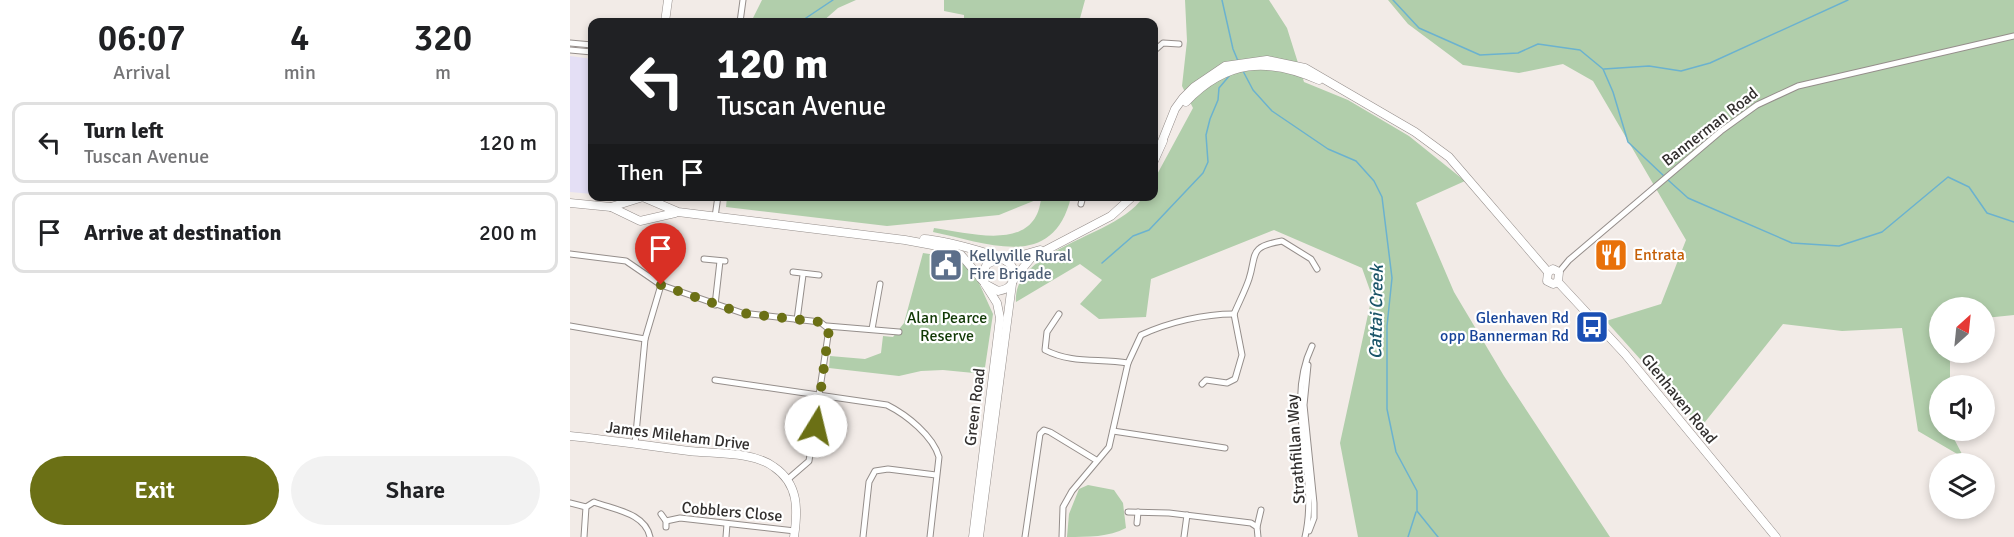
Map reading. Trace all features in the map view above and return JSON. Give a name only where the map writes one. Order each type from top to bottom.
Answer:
[{"type":"main road","points":[[666,18],[668,0]]},
{"type":"main road","points":[[1158,151],[1179,104],[1194,87],[1225,66],[1252,63],[1285,67],[1340,88],[1415,132],[1449,157],[1548,272],[1547,281],[1553,284],[1558,282],[1559,272],[1553,269],[1548,272]]},
{"type":"main road","points":[[611,207],[630,201]]},
{"type":"main road","points":[[633,201],[629,210],[633,217]]},
{"type":"main road","points":[[1047,249],[985,265],[984,282],[998,291],[1012,282],[1031,258],[1106,220],[1127,201]]},
{"type":"main road","points":[[652,202],[678,212],[905,240],[946,242],[1002,260],[1012,267],[1012,282]]},
{"type":"main road","points":[[648,220],[654,212],[652,202]]},
{"type":"main road","points":[[570,203],[611,207],[640,221],[678,212]]},
{"type":"main road","name":"Green Road","points":[[905,240],[953,250],[969,262],[997,303],[1000,318],[973,537]]},
{"type":"main road","name":"Green Road","points":[[979,537],[1012,282]]},
{"type":"main road","name":"Glenhaven Road","points":[[1558,282],[1625,354],[1776,537]]},
{"type":"main road","name":"James Mileham Drive","points":[[570,436],[759,459],[773,466],[787,480]]},
{"type":"main road","points":[[787,480],[797,504],[795,534]]},
{"type":"street","points":[[741,18],[743,0]]},
{"type":"street","name":"Bannerman Road","points":[[1559,272],[1569,260],[1721,131],[1770,98],[1809,83],[2014,36]]},
{"type":"street","points":[[570,43],[588,45]]},
{"type":"street","points":[[1158,47],[1163,43],[1179,44]]},
{"type":"street","points":[[570,50],[588,52]]},
{"type":"street","points":[[715,217],[717,201]]},
{"type":"street","points":[[1202,384],[1206,380],[1227,383],[1235,379],[1242,355],[1234,314],[1250,275],[1251,260],[1259,248],[1281,241],[1311,259],[1317,269]]},
{"type":"street","points":[[570,254],[626,261],[661,285],[741,313],[827,326],[899,332]]},
{"type":"street","points":[[704,259],[723,261],[715,304]]},
{"type":"street","points":[[793,272],[803,275],[819,275]]},
{"type":"street","points":[[796,320],[803,275]]},
{"type":"street","points":[[872,329],[879,284]]},
{"type":"street","points":[[635,444],[645,339],[661,285]]},
{"type":"street","points":[[1059,314],[1047,332],[1045,350],[1060,358],[1082,361],[1103,359],[1128,363]]},
{"type":"street","points":[[1062,537],[1063,507],[1071,491],[1108,447],[1128,363],[1141,335],[1150,330],[1216,314],[1234,314]]},
{"type":"street","points":[[570,326],[645,339]]},
{"type":"street","points":[[787,480],[809,461],[821,396],[829,329],[827,326]]},
{"type":"street","name":"Strathfillan Way","points":[[1306,537],[1314,518],[1304,405],[1307,357],[1312,346]]},
{"type":"street","points":[[715,380],[887,405],[900,411],[936,448],[939,457],[930,537]]},
{"type":"street","points":[[1025,537],[1040,434],[1044,430],[1050,432],[1096,460]]},
{"type":"street","points":[[1113,431],[1225,448]]},
{"type":"street","points":[[863,537],[869,482],[875,471],[888,469],[936,475]]},
{"type":"street","points":[[570,503],[586,507],[594,502],[641,519],[648,527],[650,537]]},
{"type":"street","points":[[584,537],[586,507]]},
{"type":"street","points":[[1258,537],[1257,527],[1261,510]]},
{"type":"street","points":[[1128,512],[1187,515],[1251,523],[1257,527]]},
{"type":"street","points":[[1137,523],[1138,512]]},
{"type":"street","name":"Cobblers Close","points":[[661,514],[666,524],[680,518],[795,534]]},
{"type":"street","points":[[1184,537],[1187,515]]},
{"type":"street","points":[[726,537],[727,524]]},
{"type":"shaded area","points":[[570,56],[588,58],[588,194],[570,192]]},
{"type":"green space","points":[[762,0],[856,0],[838,8],[827,18],[753,18]]},
{"type":"green space","points":[[944,0],[1085,0],[1080,18],[964,18],[964,15],[944,11]]},
{"type":"green space","points":[[1185,0],[1269,0],[1287,28],[1304,82],[1348,100],[1409,136],[1465,181],[1416,203],[1454,292],[1504,376],[1610,537],[1358,537],[1340,443],[1372,296],[1362,268],[1274,230],[1151,279],[1146,317],[1099,319],[1080,304],[1102,280],[1080,264],[1016,302],[1019,284],[1031,268],[1069,244],[1112,223],[1130,211],[1139,201],[1158,201],[1158,173],[1193,108],[1182,86],[1187,41]]},
{"type":"green space","points":[[1388,0],[2014,0],[2014,315],[1995,317],[1995,297],[1929,297],[1929,363],[1950,363],[1950,375],[1929,375],[1929,437],[1918,431],[1902,328],[1842,331],[1783,324],[1701,427],[1606,321],[1661,304],[1686,240],[1593,81],[1563,64],[1519,73],[1463,65],[1408,24]]},
{"type":"green space","points":[[727,201],[1034,201],[999,215],[887,226],[726,207]]},
{"type":"green space","points":[[1040,201],[1069,201],[1062,220],[1050,236],[1034,244],[1016,247],[996,246],[933,232],[934,228],[1000,236],[1015,233],[1027,227],[1036,215]]},
{"type":"green space","name":"Alan Pearce Reserve","points":[[923,253],[936,255],[935,272],[956,275],[958,260],[974,272],[993,314],[984,374],[943,370],[921,371],[899,376],[829,368],[830,356],[865,359],[881,353],[883,336],[893,337],[904,323]]},
{"type":"green space","points":[[1935,441],[1955,441],[1961,453],[1955,453]]},
{"type":"green space","points":[[1088,485],[1114,490],[1123,503],[1126,528],[1105,535],[1067,537],[1069,514],[1079,489]]},
{"type":"waterway","points":[[806,18],[833,0]]},
{"type":"waterway","name":"Cattai Creek","points":[[1222,0],[1238,61]]},
{"type":"waterway","points":[[1393,0],[1419,28],[1480,55],[1518,53],[1538,44],[1580,50],[1603,69],[1613,92],[1628,142],[1665,177]]},
{"type":"waterway","points":[[1604,69],[1649,66],[1681,71],[1710,63],[1848,0]]},
{"type":"waterway","name":"Cattai Creek","points":[[1243,71],[1253,90],[1272,111],[1328,149],[1356,161],[1374,181],[1382,197],[1392,278],[1387,326],[1387,409],[1396,452],[1417,491],[1417,511],[1438,537]]},
{"type":"waterway","points":[[1102,263],[1133,236],[1149,230],[1203,173],[1208,162],[1206,135],[1210,119],[1218,100],[1219,88],[1230,75]]},
{"type":"waterway","points":[[1668,180],[1688,198],[1792,243],[1839,246],[1882,232],[1948,177],[1969,187],[1987,213],[2014,222]]},
{"type":"waterway","points":[[1408,537],[1416,512]]},
{"type":"place","name":"Entrata","points":[[1611,255]]},
{"type":"place","name":"Kellyville Rural Fire Brigade","points":[[946,265]]},
{"type":"place","name":"Glenhaven Rd opp Bannerman Rd","points":[[1592,327]]},
{"type":"route","points":[[661,285],[741,313],[820,322],[827,326],[829,329],[816,426]]}]
